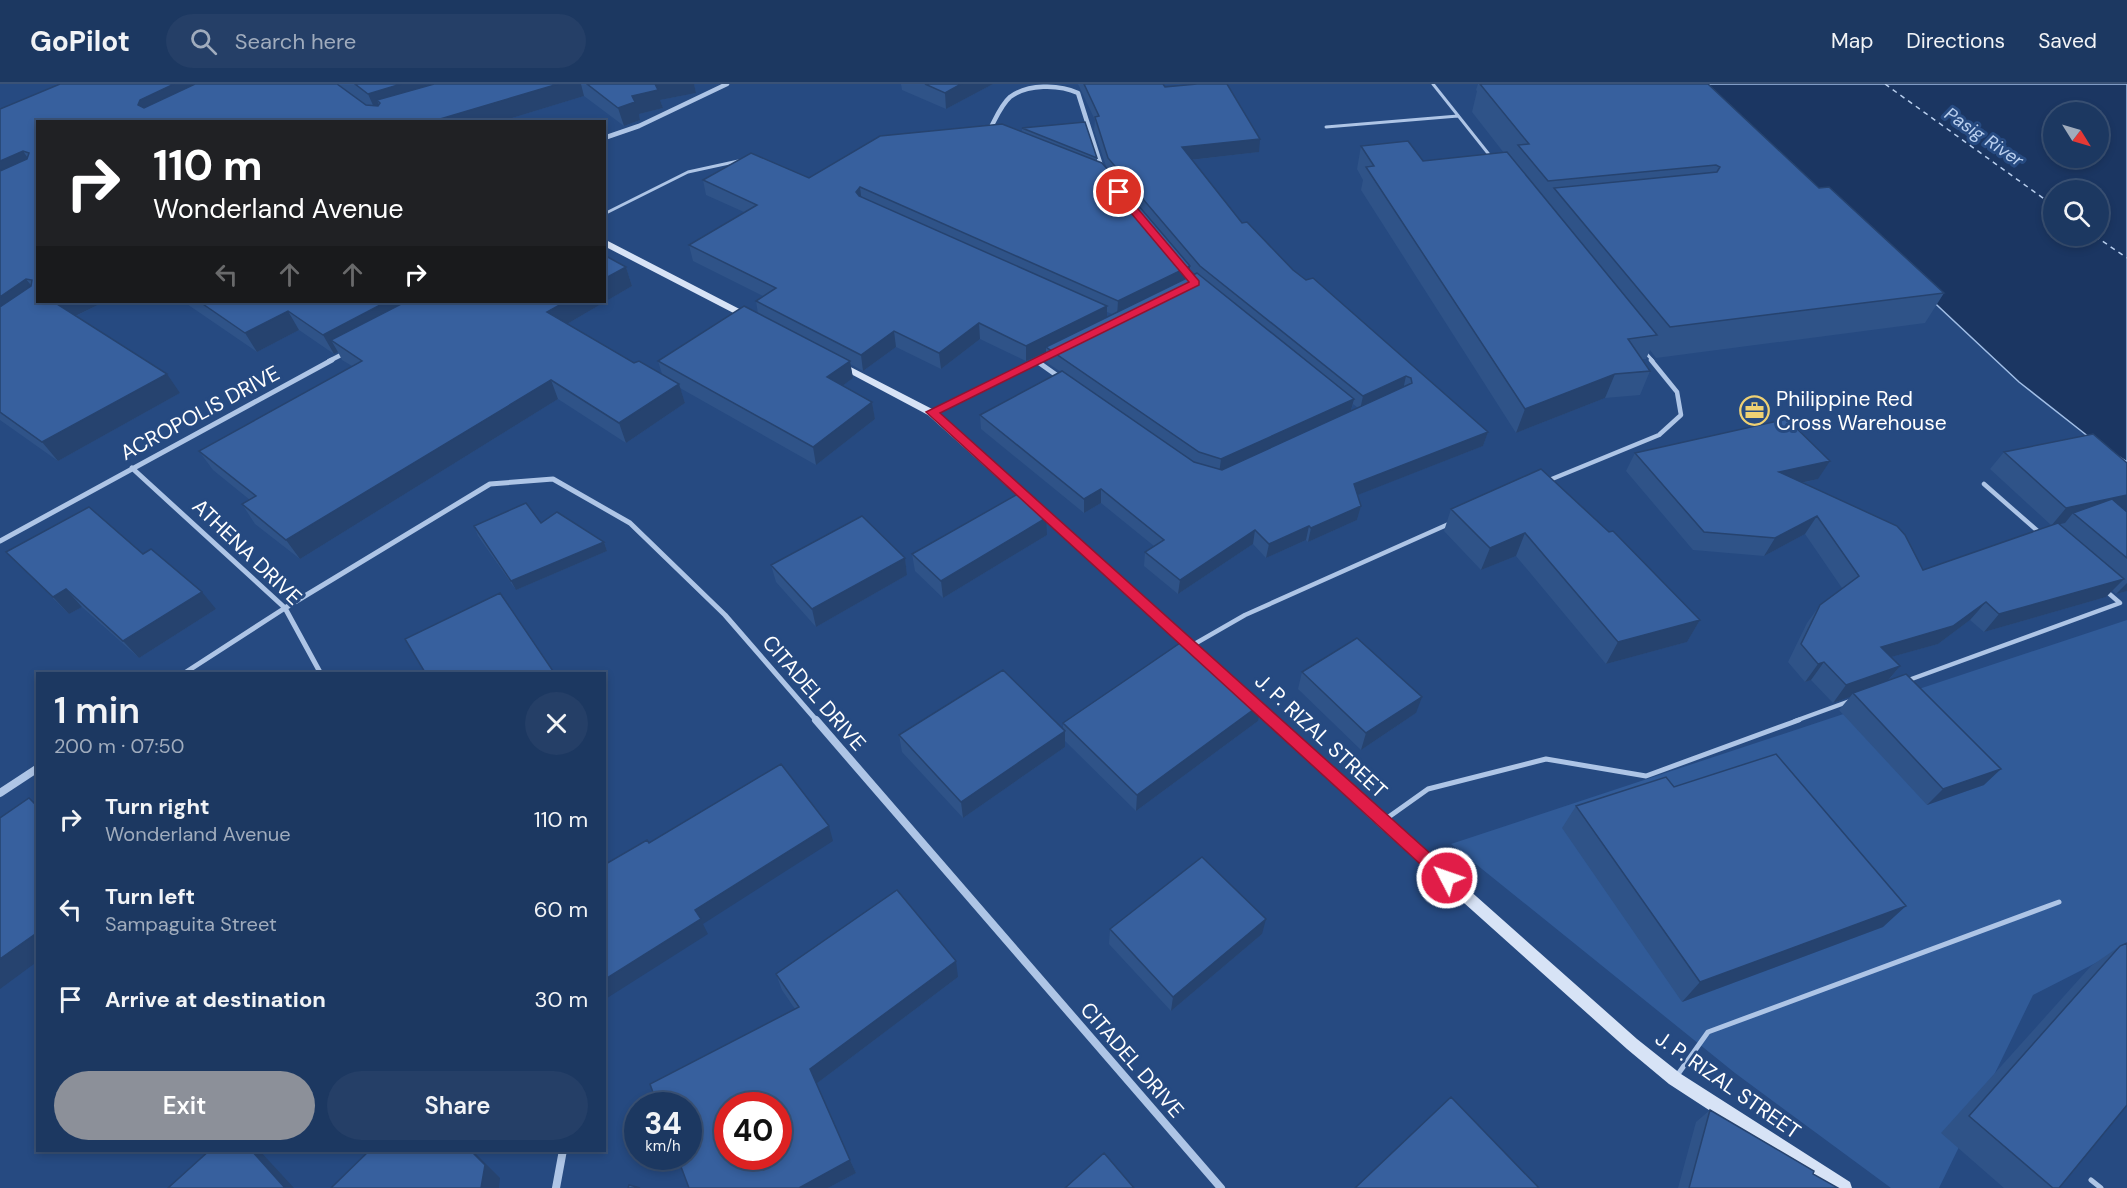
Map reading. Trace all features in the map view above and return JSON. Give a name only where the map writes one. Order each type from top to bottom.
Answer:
[{"type":"street","points":[[606,137],[639,126],[727,84]]},
{"type":"street","points":[[996,133],[990,129],[999,111],[1013,93],[1025,87],[1061,87],[1078,93],[1104,174],[1093,170]]},
{"type":"street","points":[[606,243],[760,323]]},
{"type":"street","name":"ACROPOLIS DRIVE","points":[[0,541],[353,349]]},
{"type":"street","points":[[932,412],[1057,352]]},
{"type":"street","points":[[822,356],[932,412],[1208,661]]},
{"type":"street","points":[[1038,362],[1065,381]]},
{"type":"street","name":"ATHENA DRIVE","points":[[132,468],[285,608],[320,672]]},
{"type":"street","name":"CITADEL DRIVE","points":[[186,672],[285,608],[490,484],[553,479],[630,523],[724,615],[1221,1188]]},
{"type":"street","name":"J. P. RIZAL STREET","points":[[1241,690],[1382,821],[1675,1079],[1844,1188]]},
{"type":"street","points":[[0,792],[36,769]]},
{"type":"street","points":[[556,1188],[563,1152]]},
{"type":"lane","points":[[1433,84],[1494,161]]},
{"type":"lane","points":[[1326,127],[1458,116]]},
{"type":"lane","points":[[606,213],[688,171],[729,161],[751,161]]},
{"type":"lane","points":[[1539,483],[1659,435],[1681,416],[1677,392],[1640,346]]},
{"type":"lane","points":[[1984,484],[2044,536]]},
{"type":"lane","points":[[1191,646],[1245,615],[1452,522]]},
{"type":"lane","points":[[1899,683],[2120,603],[2103,588]]},
{"type":"lane","points":[[1382,821],[1428,789],[1546,759],[1646,776],[1855,699]]},
{"type":"lane","points":[[1675,1079],[1708,1032],[2059,902]]},
{"type":"lane","points":[[2091,1180],[2101,1188]]},
{"type":"shaded area","points":[[2127,620],[2127,947],[2033,995],[1939,1188],[1891,1188],[1735,1073],[1451,844]]},
{"type":"water","name":"Pasig River","points":[[1701,84],[2127,84],[2127,462],[2094,441],[2019,382]]},
{"type":"building","points":[[60,84],[174,84],[140,100],[138,105],[144,108],[195,84],[337,84],[366,105],[378,106],[380,103],[377,100],[434,84],[558,84],[437,120],[36,120],[36,303],[56,303],[167,374],[42,442],[0,412],[0,307],[31,286],[32,280],[26,279],[0,297],[0,171],[27,159],[29,153],[23,151],[0,161],[0,109]]},
{"type":"building","points":[[355,84],[401,84],[368,94]]},
{"type":"building","points":[[587,84],[655,84],[658,90],[632,96],[635,102],[618,108]]},
{"type":"building","points":[[925,84],[961,84],[945,93]]},
{"type":"building","points":[[1084,84],[1163,84],[1165,87],[1227,84],[1260,139],[1182,147],[1242,223],[1247,222],[1293,270],[1306,280],[1313,278],[1488,432],[1354,484],[1361,506],[1311,528],[1309,526],[1269,544],[1255,530],[1180,580],[1145,552],[1164,540],[1101,489],[1084,499],[980,415],[1062,371],[1194,462],[1222,470],[1412,383],[1411,378],[1406,376],[1363,396],[1200,266],[1108,158],[1095,117],[1099,116]]},
{"type":"building","points":[[1480,84],[1708,84],[1819,188],[1829,187],[1944,293],[1670,327],[1554,188],[1717,172],[1720,167],[1716,165],[1548,181],[1518,145],[1529,144]]},
{"type":"building","points":[[1085,122],[1097,158],[1022,128]]},
{"type":"building","points":[[1002,124],[1102,163],[1190,266],[1118,301],[860,187],[856,192],[859,196],[1107,306],[1026,346],[979,323],[939,353],[894,331],[861,355],[756,301],[776,288],[689,245],[757,205],[703,180],[751,153],[809,178],[880,136]]},
{"type":"building","points":[[1408,141],[1423,161],[1507,152],[1657,335],[1628,339],[1650,371],[1615,374],[1525,409],[1366,167],[1374,166],[1361,146]]},
{"type":"building","points":[[606,256],[626,267],[606,278]]},
{"type":"building","points":[[1197,273],[1354,399],[1221,459],[1199,452],[1046,347]]},
{"type":"building","points":[[201,303],[384,303],[323,335],[288,311],[245,333]]},
{"type":"building","points":[[403,303],[563,303],[547,312],[634,363],[639,361],[679,384],[619,423],[551,380],[286,540],[242,504],[256,496],[199,451],[362,361],[331,340]]},
{"type":"building","points":[[744,306],[850,361],[827,377],[872,402],[813,447],[658,361]]},
{"type":"building","points":[[1787,419],[1830,461],[1779,472],[1897,526],[1905,535],[1923,570],[2058,523],[2124,579],[1999,614],[1986,602],[1953,626],[1881,647],[1900,666],[1846,685],[1824,662],[1818,664],[1801,644],[1820,605],[1859,576],[1817,516],[1775,538],[1704,532],[1635,453]]},
{"type":"building","points":[[2093,434],[2127,463],[2127,495],[2066,508],[2004,452]]},
{"type":"building","points":[[1541,469],[1609,532],[1613,531],[1700,620],[1618,642],[1525,533],[1490,548],[1451,509]]},
{"type":"building","points":[[1025,490],[1035,498],[1046,518],[941,581],[912,554]]},
{"type":"building","points":[[2112,499],[2127,512],[2127,558],[2073,513]]},
{"type":"building","points":[[526,503],[541,523],[557,512],[604,542],[511,581],[474,526]]},
{"type":"building","points":[[89,507],[143,554],[151,549],[202,592],[123,641],[66,589],[53,597],[6,552]]},
{"type":"building","points":[[862,516],[905,558],[812,609],[771,565]]},
{"type":"building","points":[[500,593],[554,672],[425,672],[405,639]]},
{"type":"building","points":[[1357,638],[1422,697],[1366,733],[1302,672]]},
{"type":"building","points":[[1186,639],[1261,704],[1137,795],[1063,723]]},
{"type":"building","points":[[1003,670],[1065,731],[961,802],[899,735]]},
{"type":"building","points":[[1906,674],[2001,769],[1943,789],[1853,693]]},
{"type":"building","points":[[1776,754],[1906,906],[1700,982],[1576,806],[1666,777],[1674,787]]},
{"type":"building","points":[[781,764],[829,826],[695,910],[701,919],[606,979],[606,864],[647,840],[649,843]]},
{"type":"building","points":[[29,798],[34,803],[36,802],[36,933],[0,959],[0,818]]},
{"type":"building","points":[[1202,857],[1266,919],[1173,997],[1110,929]]},
{"type":"building","points":[[897,890],[956,961],[810,1069],[850,1160],[799,1188],[689,1188],[682,1170],[702,1170],[702,1092],[653,1092],[650,1084],[799,1007],[776,974]]},
{"type":"building","points":[[2127,943],[2127,1105],[2059,1188],[2053,1188],[1969,1116],[2120,946]]},
{"type":"building","points":[[1451,1097],[1539,1188],[1355,1188]]},
{"type":"building","points":[[1710,1110],[1814,1171],[1813,1174],[1838,1188],[1689,1188]]},
{"type":"building","points":[[208,1152],[253,1152],[285,1188],[168,1188]]},
{"type":"building","points":[[368,1152],[472,1152],[485,1165],[481,1188],[331,1188]]},
{"type":"building","points":[[1104,1153],[1134,1188],[1065,1188]]},
{"type":"ferry route","points":[[1885,84],[2043,198]]},
{"type":"ferry route","points":[[2109,246],[2127,258]]},
{"type":"place","name":"Philippine Red Cross Warehouse","points":[[1755,411]]},
{"type":"route","points":[[1119,192],[1196,283],[932,412],[1447,878]]}]
